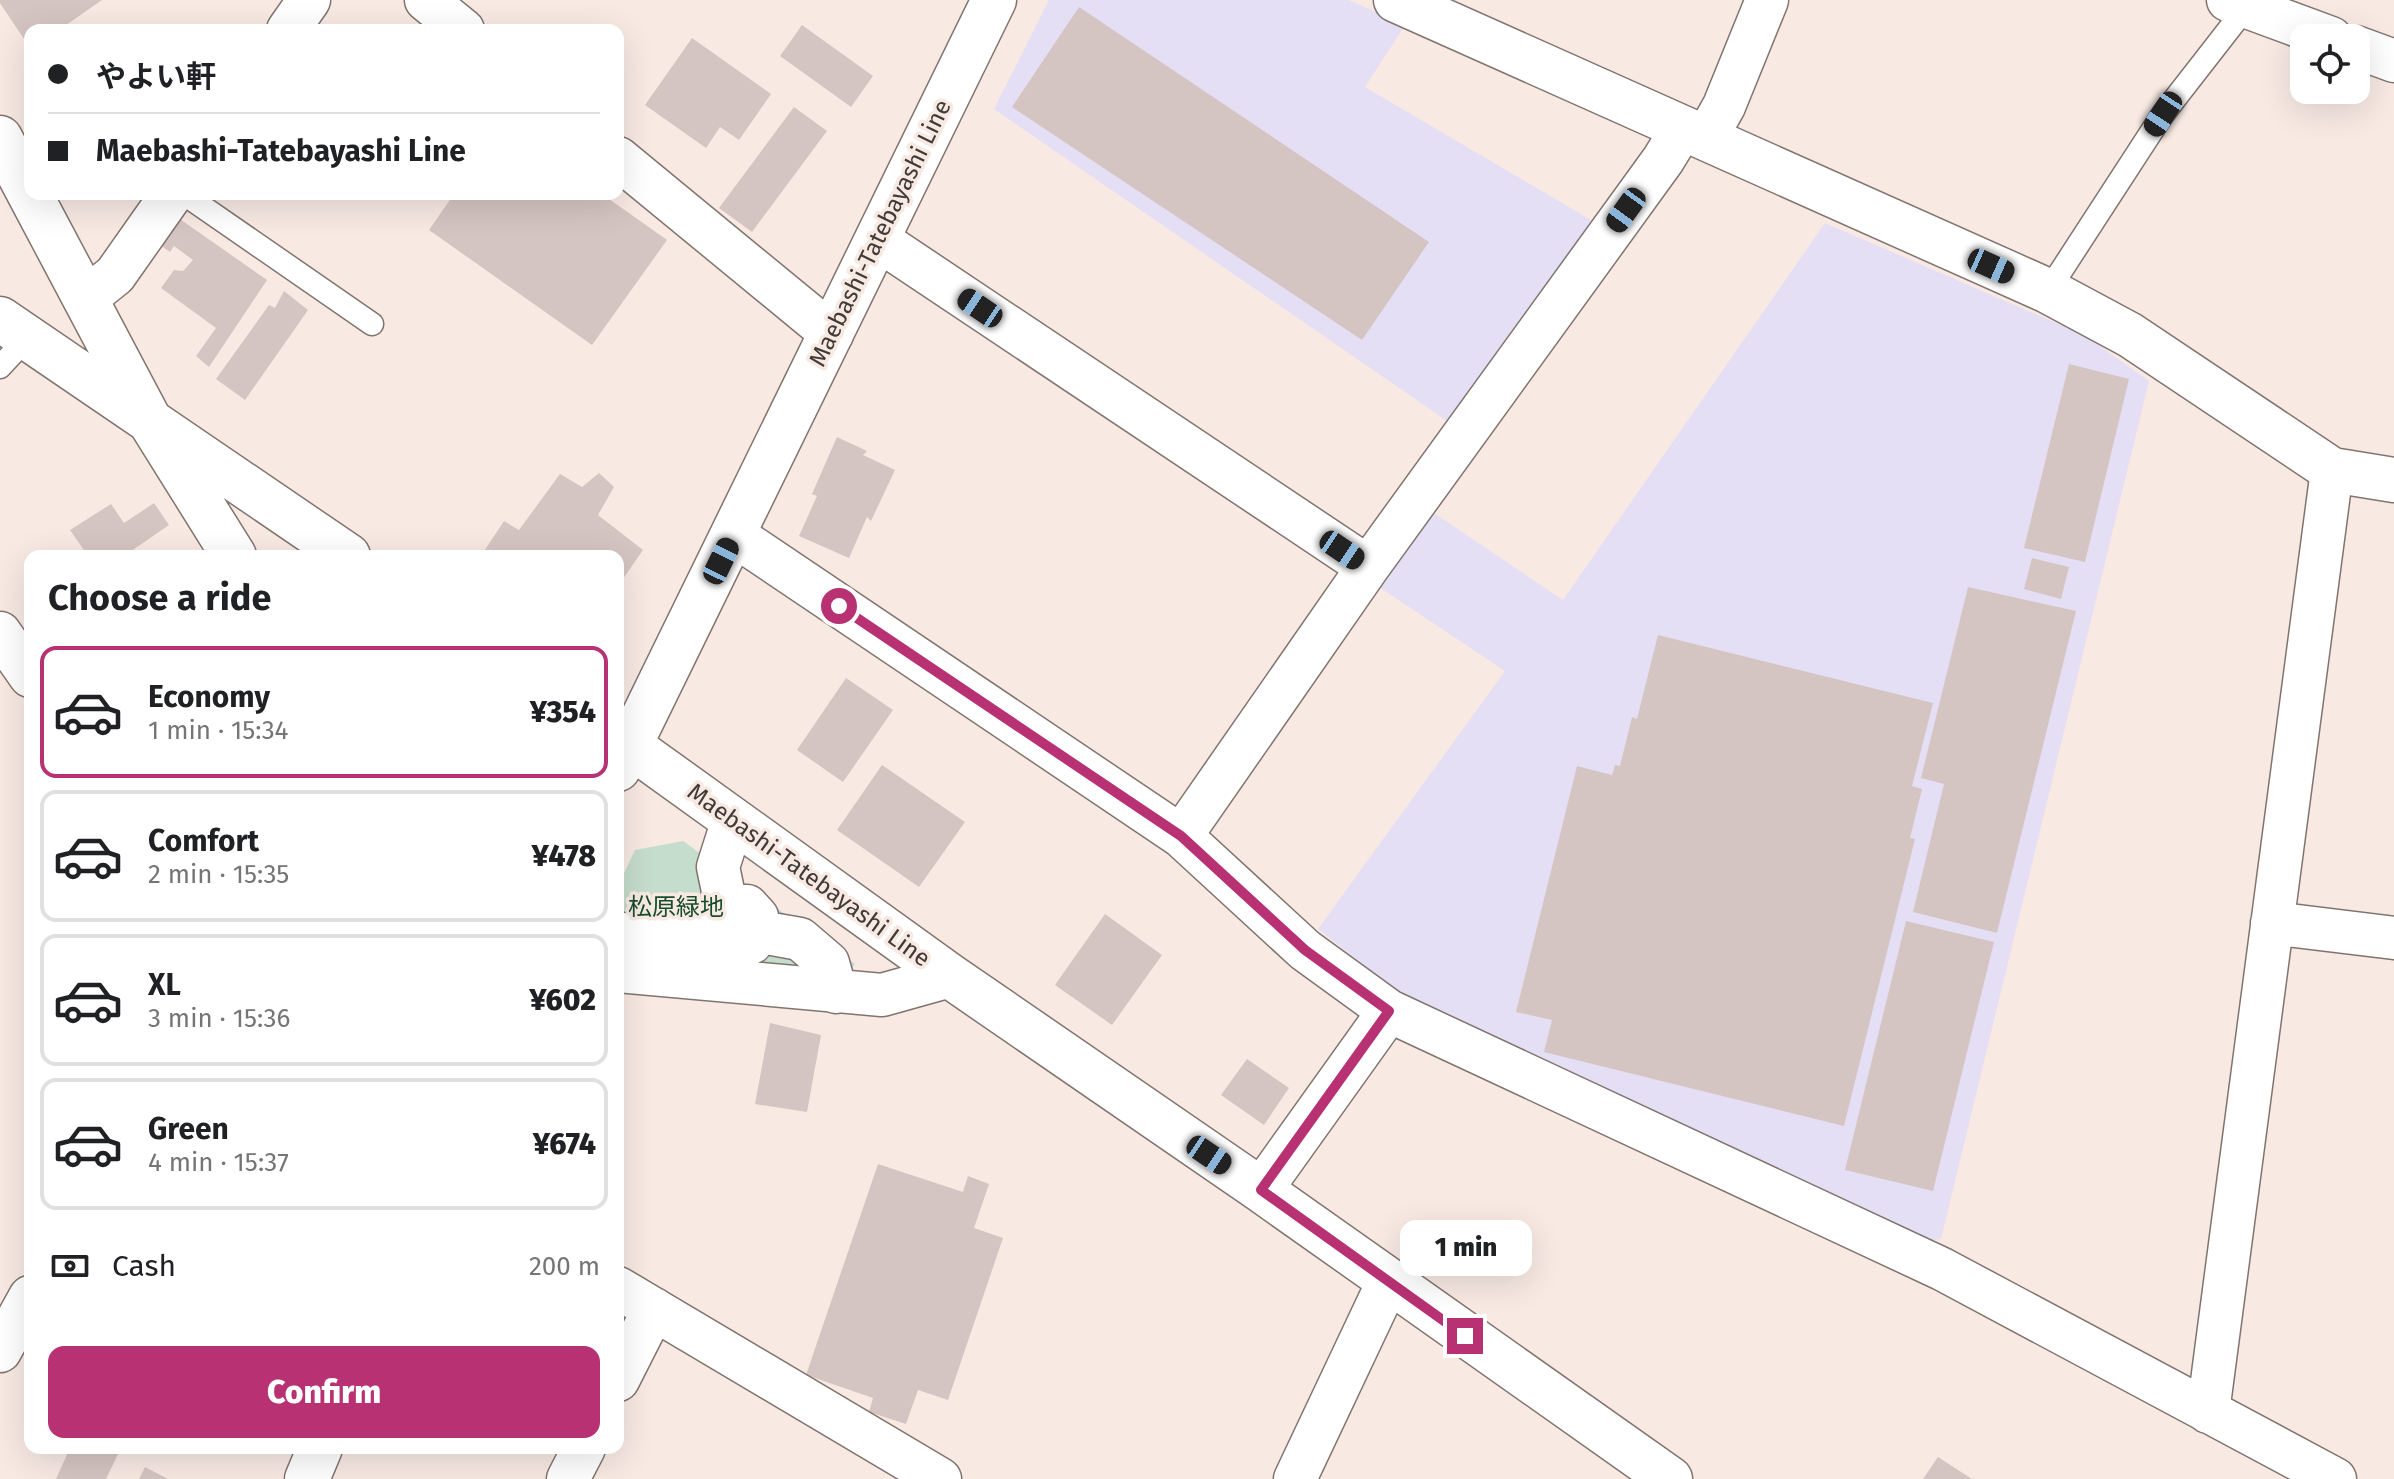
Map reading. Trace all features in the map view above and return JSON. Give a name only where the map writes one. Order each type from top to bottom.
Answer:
[{"type":"main road","name":"Maebashi-Tatebayashi Line","points":[[624,747],[734,535],[994,0]]},
{"type":"main road","points":[[1396,0],[2048,291],[2130,335],[2332,470],[2394,480]]},
{"type":"main road","points":[[0,138],[24,183]]},
{"type":"main road","points":[[33,200],[151,423],[230,550]]},
{"type":"main road","points":[[9,342],[151,423],[339,550]]},
{"type":"main road","name":"Maebashi-Tatebayashi Line","points":[[624,752],[733,820],[950,976],[1261,1190],[1670,1479]]},
{"type":"main road","points":[[307,1479],[317,1454]]},
{"type":"street","points":[[292,24],[309,0]]},
{"type":"street","points":[[426,0],[456,24]]},
{"type":"street","points":[[1181,836],[1368,567],[1663,160],[1724,106],[1767,0]]},
{"type":"street","points":[[2242,2],[2296,24]]},
{"type":"street","points":[[2370,52],[2394,61]]},
{"type":"street","points":[[624,163],[832,334]]},
{"type":"street","points":[[85,299],[115,275],[168,200]]},
{"type":"street","points":[[877,239],[1368,567]]},
{"type":"street","points":[[2208,1412],[2332,470]]},
{"type":"street","points":[[734,535],[1181,836],[1305,950],[1389,1011],[1942,1269],[2335,1479]]},
{"type":"street","points":[[0,633],[24,667]]},
{"type":"street","points":[[731,925],[718,867],[733,820]]},
{"type":"street","points":[[2272,923],[2394,938]]},
{"type":"street","points":[[624,934],[638,937],[731,925],[800,939],[828,963],[836,992]]},
{"type":"street","points":[[624,972],[882,995],[950,976]]},
{"type":"street","points":[[1261,1190],[1389,1011]]},
{"type":"street","points":[[1295,1479],[1388,1282]]},
{"type":"street","points":[[624,1292],[940,1479]]},
{"type":"street","points":[[0,1351],[24,1308]]},
{"type":"street","points":[[624,1368],[654,1309]]},
{"type":"street","points":[[568,1479],[581,1454]]},
{"type":"lane","points":[[2048,291],[2163,114],[2242,2]]},
{"type":"lane","points":[[193,200],[372,324]]},
{"type":"shaded area","points":[[1049,0],[1349,0],[1405,25],[1365,87],[1596,223],[1450,423],[994,109]]},
{"type":"shaded area","points":[[1825,223],[2084,335],[2149,381],[1941,1239],[1921,1242],[1398,992],[1318,929],[1505,671],[1379,587],[1434,513],[1563,600]]},
{"type":"green space","name":"松原緑地","points":[[683,841],[855,964],[843,981],[624,959],[624,873],[635,850]]},
{"type":"building","points":[[0,0],[102,0],[68,24],[24,24],[24,39]]},
{"type":"building","points":[[1079,7],[1429,242],[1362,340],[1012,107]]},
{"type":"building","points":[[802,25],[873,76],[851,107],[780,56]]},
{"type":"building","points":[[692,38],[771,94],[739,140],[720,127],[706,148],[645,105]]},
{"type":"building","points":[[794,107],[827,131],[752,232],[719,208]]},
{"type":"building","points":[[450,200],[610,200],[667,240],[592,345],[429,230]]},
{"type":"building","points":[[177,217],[267,280],[209,367],[196,356],[216,328],[161,288],[174,270],[183,271],[193,260],[174,246],[170,252],[157,243]]},
{"type":"building","points":[[284,291],[308,310],[245,400],[216,379],[269,305],[275,308]]},
{"type":"building","points":[[2069,364],[2129,379],[2085,562],[2024,548]]},
{"type":"building","points":[[837,437],[867,451],[863,455],[895,470],[871,521],[867,517],[849,558],[799,536],[817,496],[812,494]]},
{"type":"building","points":[[599,473],[614,487],[598,515],[643,550],[624,577],[624,550],[485,550],[504,521],[519,530],[560,474],[582,487]]},
{"type":"building","points":[[154,503],[169,525],[133,550],[84,550],[70,530],[111,504],[124,523]]},
{"type":"building","points":[[2032,558],[2069,567],[2061,599],[2024,589]]},
{"type":"building","points":[[1968,587],[2076,611],[1997,933],[1913,912],[1944,784],[1921,778]]},
{"type":"building","points":[[1658,635],[1933,703],[1912,786],[1922,789],[1910,838],[1915,839],[1844,1126],[1544,1052],[1552,1020],[1516,1012],[1577,766],[1612,775],[1615,765],[1620,766],[1632,717],[1637,719]]},
{"type":"building","points":[[846,678],[893,710],[843,782],[797,750]]},
{"type":"building","points":[[882,765],[965,822],[919,887],[837,830]]},
{"type":"building","points":[[1105,914],[1162,955],[1112,1025],[1055,985]]},
{"type":"building","points":[[1906,921],[1994,942],[1933,1191],[1845,1170]]},
{"type":"building","points":[[770,1023],[821,1035],[807,1112],[755,1104]]},
{"type":"building","points":[[1247,1059],[1289,1088],[1264,1125],[1221,1095]]},
{"type":"building","points":[[878,1164],[963,1192],[968,1176],[989,1184],[974,1228],[1003,1238],[948,1400],[918,1390],[906,1424],[869,1412],[873,1398],[806,1375]]},
{"type":"building","points":[[67,1454],[118,1454],[106,1479],[56,1479]]},
{"type":"building","points":[[1938,1457],[1972,1479],[1923,1479]]},
{"type":"building","points":[[145,1467],[168,1479],[139,1479]]},
{"type":"route","points":[[839,606],[1181,836],[1305,950],[1389,1011],[1261,1190],[1465,1336]]}]
